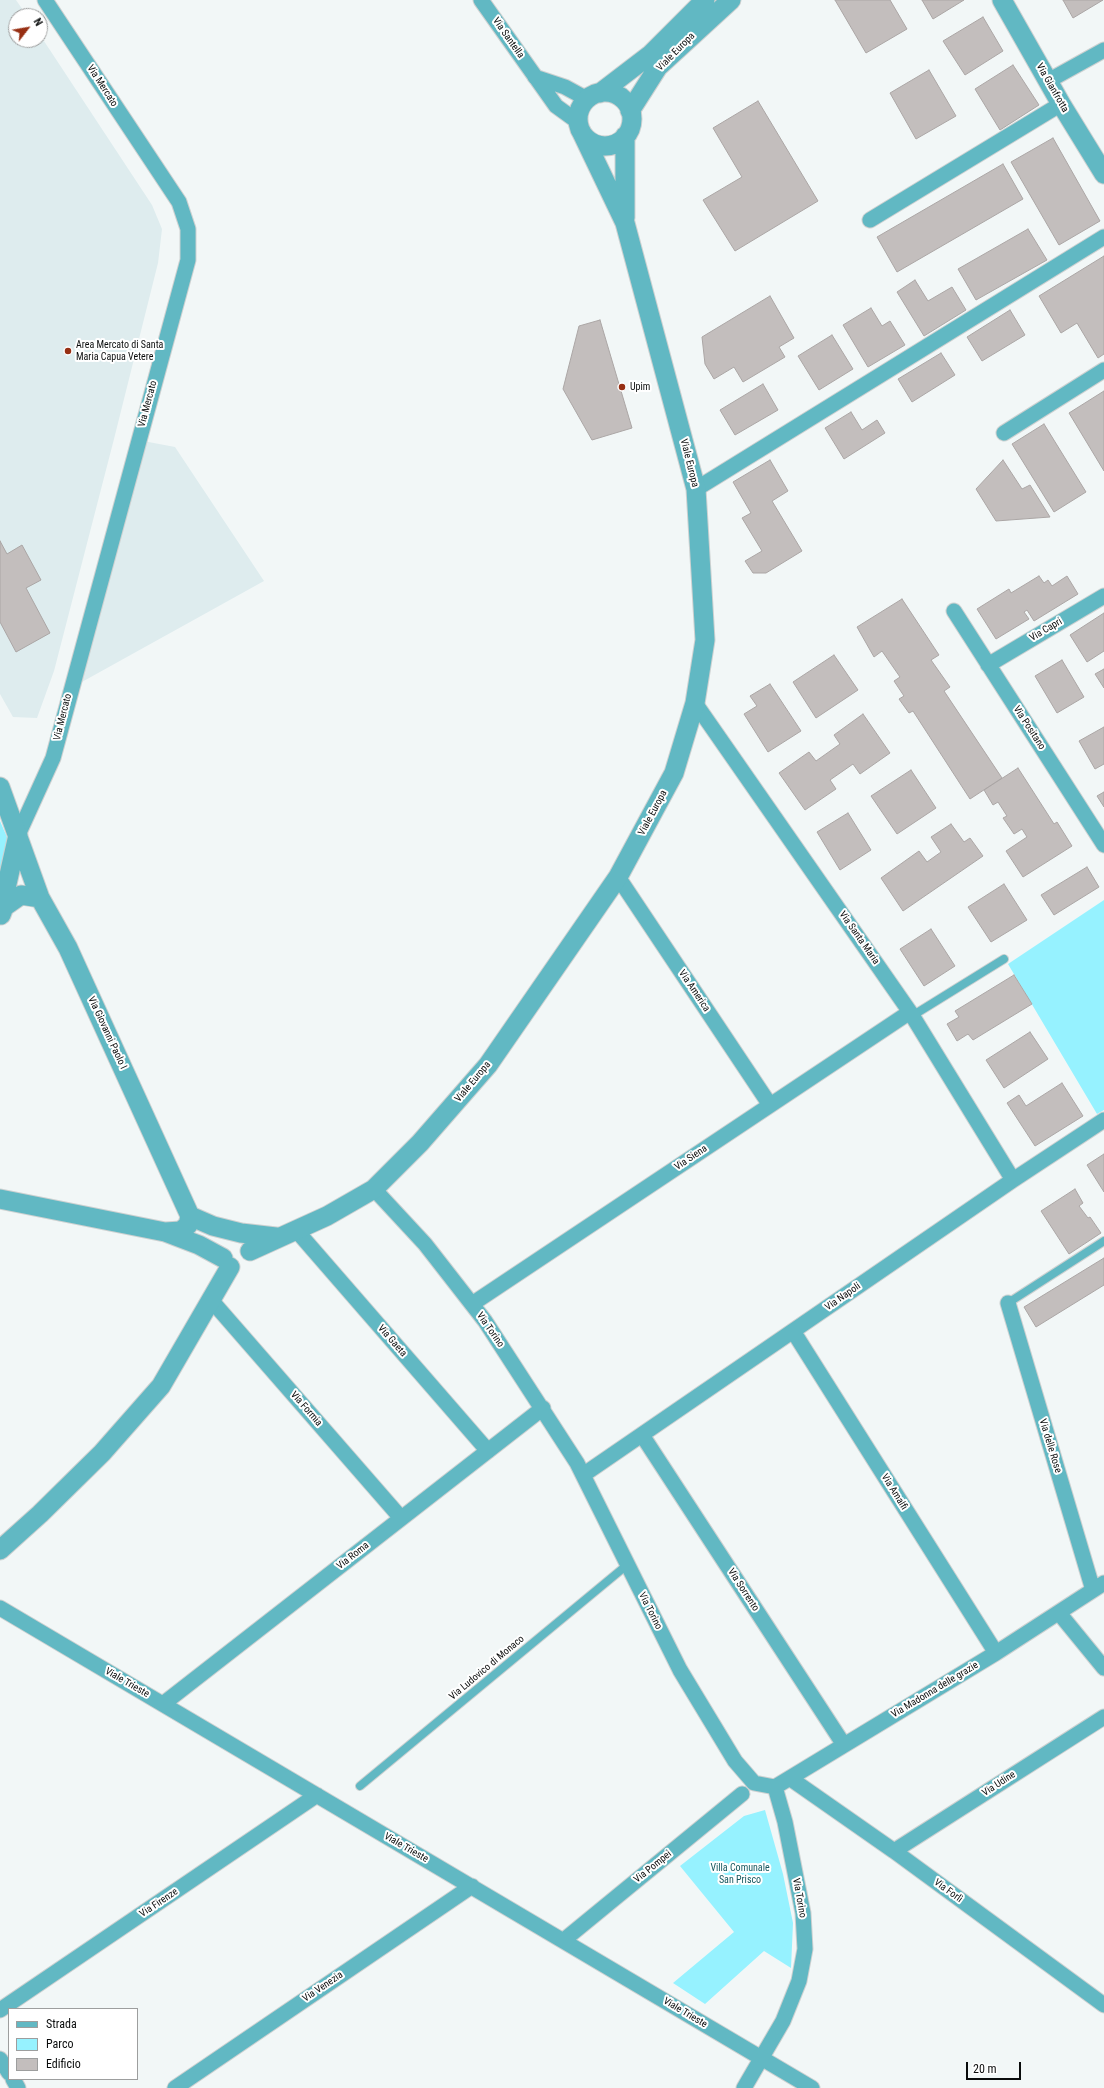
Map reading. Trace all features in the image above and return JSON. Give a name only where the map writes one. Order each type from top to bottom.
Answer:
[{"type":"street","name":"Via Mercato","points":[[18,835],[53,758],[188,260],[188,228],[179,202],[45,0]]},
{"type":"street","name":"Via Santella","points":[[481,0],[556,106],[580,127]]},
{"type":"street","name":"Viale Europa","points":[[594,96],[651,54],[705,0]]},
{"type":"street","name":"Viale Europa","points":[[630,111],[658,67],[731,0]]},
{"type":"street","name":"Via Gianfrotta","points":[[1002,0],[1061,104],[1104,174]]},
{"type":"street","points":[[1048,81],[1104,50]]},
{"type":"street","points":[[535,77],[594,96],[616,94],[627,104],[632,120],[625,136],[619,142],[602,146],[593,143],[580,127],[578,114],[594,96]]},
{"type":"street","points":[[870,220],[1061,104]]},
{"type":"street","name":"Viale Europa","points":[[227,1262],[223,1253],[227,1244],[236,1241],[245,1243],[250,1251],[276,1237],[327,1216],[374,1189],[420,1143],[488,1065],[618,877],[674,773],[695,703],[705,640],[696,489],[625,224],[580,127]]},
{"type":"street","name":"Viale Europa","points":[[625,136],[625,224]]},
{"type":"street","points":[[696,489],[1104,237]]},
{"type":"street","points":[[1004,433],[1104,370]]},
{"type":"street","name":"Via Capri","points":[[988,665],[1104,596]]},
{"type":"street","name":"Via Positano","points":[[954,611],[1104,845]]},
{"type":"street","name":"Via Santa Maria","points":[[695,703],[911,1014],[1013,1180]]},
{"type":"street","name":"Via Giovanni Paolo I","points":[[0,787],[40,898],[68,948],[190,1216]]},
{"type":"street","points":[[0,916],[18,835]]},
{"type":"street","name":"Via America","points":[[618,877],[770,1105]]},
{"type":"street","points":[[0,916],[4,907],[21,895],[40,898]]},
{"type":"street","name":"Via Siena","points":[[472,1304],[770,1105],[911,1014]]},
{"type":"street","name":"Via Napoli","points":[[583,1476],[1013,1180],[1104,1120]]},
{"type":"street","name":"Via Torino","points":[[374,1189],[425,1244],[485,1320],[577,1463],[680,1670],[735,1761],[754,1783],[775,1787],[803,1913],[805,1949],[799,1981],[783,2021],[744,2088]]},
{"type":"street","points":[[0,1199],[165,1232],[199,1245],[227,1262],[211,1300],[161,1386],[102,1452],[40,1514],[0,1550]]},
{"type":"street","points":[[165,1232],[181,1231],[188,1225],[190,1216],[213,1226],[241,1233],[276,1237]]},
{"type":"street","name":"Via Gaeta","points":[[296,1230],[488,1451]]},
{"type":"street","name":"Via Formia","points":[[211,1300],[401,1518]]},
{"type":"street","name":"Via delle Rose","points":[[1008,1303],[1100,1588]]},
{"type":"street","name":"Via Amalfi","points":[[793,1331],[996,1653]]},
{"type":"street","name":"Via Roma","points":[[163,1704],[543,1408]]},
{"type":"street","name":"Via Sorrento","points":[[642,1435],[844,1745]]},
{"type":"street","name":"Via Madonna delle grazie","points":[[775,1787],[791,1779],[1100,1588]]},
{"type":"street","name":"Viale Trieste","points":[[0,1608],[564,1940],[761,2059],[812,2088]]},
{"type":"street","points":[[1059,1613],[1104,1668]]},
{"type":"street","name":"Via Udine","points":[[894,1851],[1104,1717]]},
{"type":"street","name":"Via Forlì","points":[[791,1779],[894,1851],[1104,2005]]},
{"type":"street","name":"Via Pompei","points":[[564,1940],[742,1794]]},
{"type":"street","name":"Via Firenze","points":[[0,2010],[317,1795]]},
{"type":"street","name":"Via Venezia","points":[[175,2088],[472,1886]]},
{"type":"street","points":[[0,2059],[8,2071]]},
{"type":"lane","points":[[911,1014],[1004,959]]},
{"type":"lane","points":[[1008,1303],[1104,1240]]},
{"type":"lane","name":"Via Ludovico di Monaco","points":[[360,1786],[627,1565]]},
{"type":"shaded area","name":"Area Mercato di Santa Maria Capua Vetere","points":[[0,0],[16,0],[22,8],[8,8],[8,48],[48,47],[152,205],[162,229],[158,263],[114,439],[54,671],[37,718],[13,717],[0,694]]},
{"type":"shaded area","points":[[138,440],[175,447],[264,581],[71,688]]},
{"type":"green space","points":[[0,821],[10,844],[0,881]]},
{"type":"green space","points":[[1104,900],[1104,1110],[1097,1114],[1008,964]]},
{"type":"green space","name":"Villa Comunale San Prisco","points":[[765,1810],[783,1874],[793,1923],[791,1968],[764,1951],[705,2004],[673,1983],[734,1932],[680,1866],[744,1816]]},
{"type":"building","points":[[835,0],[890,0],[907,29],[866,53]]},
{"type":"building","points":[[922,0],[964,0],[933,19]]},
{"type":"building","points":[[1063,0],[1103,0],[1073,18]]},
{"type":"building","points":[[983,17],[1003,51],[965,75],[943,41]]},
{"type":"building","points":[[1013,65],[1039,105],[1000,130],[975,89]]},
{"type":"building","points":[[929,70],[956,116],[916,139],[890,93]]},
{"type":"building","points":[[758,101],[818,201],[735,251],[703,200],[742,177],[713,128]]},
{"type":"building","points":[[1053,138],[1100,221],[1059,245],[1011,162]]},
{"type":"building","points":[[1003,164],[1023,199],[897,272],[877,237]]},
{"type":"building","points":[[1028,229],[1047,260],[976,300],[958,269]]},
{"type":"building","points":[[1104,256],[1104,354],[1098,358],[1077,323],[1061,333],[1039,296]]},
{"type":"building","points":[[915,280],[928,301],[952,287],[966,310],[924,336],[897,292]]},
{"type":"building","points":[[770,296],[794,338],[779,347],[785,357],[743,382],[734,367],[714,379],[705,364],[702,337]]},
{"type":"building","points":[[871,308],[882,326],[890,321],[905,345],[868,367],[843,325]]},
{"type":"building","points":[[1010,310],[1025,335],[982,361],[967,337]]},
{"type":"building","points":[[600,320],[632,428],[592,440],[563,389],[579,326]]},
{"type":"building","points":[[832,335],[853,369],[819,390],[798,356]]},
{"type":"building","points":[[941,353],[955,375],[912,402],[898,379]]},
{"type":"building","points":[[763,384],[778,410],[735,435],[720,410]]},
{"type":"building","points":[[1104,391],[1104,471],[1069,413]]},
{"type":"building","points":[[851,412],[862,430],[877,420],[885,433],[844,459],[825,428]]},
{"type":"building","points":[[1044,424],[1086,492],[1054,512],[1012,444]]},
{"type":"building","points":[[770,460],[788,491],[772,501],[802,551],[766,573],[753,573],[745,561],[762,551],[742,518],[751,513],[733,482]]},
{"type":"building","points":[[1003,460],[1022,489],[1030,485],[1050,517],[996,521],[976,489]]},
{"type":"building","points":[[0,541],[7,554],[22,545],[41,580],[26,588],[50,633],[16,652],[0,622]]},
{"type":"building","points":[[1039,576],[1044,583],[1048,580],[1052,586],[1067,576],[1078,594],[1034,621],[1027,610],[1024,612],[1029,619],[996,639],[977,609],[1009,589],[1011,593]]},
{"type":"building","points":[[902,599],[939,655],[931,660],[950,687],[944,691],[1002,778],[970,799],[913,711],[909,713],[899,699],[904,696],[894,681],[900,677],[882,651],[874,657],[857,627]]},
{"type":"building","points":[[1104,613],[1104,651],[1087,662],[1070,635]]},
{"type":"building","points":[[834,655],[858,690],[816,718],[793,682]]},
{"type":"building","points":[[1062,660],[1084,697],[1057,713],[1035,676]]},
{"type":"building","points":[[1104,669],[1104,688],[1095,674]]},
{"type":"building","points":[[770,684],[801,731],[768,752],[744,714],[757,706],[750,696]]},
{"type":"building","points":[[863,714],[890,753],[860,774],[853,764],[830,780],[836,789],[805,810],[779,773],[809,752],[816,761],[840,744],[834,735]]},
{"type":"building","points":[[1104,727],[1104,764],[1095,769],[1079,741]]},
{"type":"building","points":[[1018,768],[1054,824],[1057,822],[1072,846],[1023,877],[1006,851],[1027,837],[1022,829],[1014,834],[1003,818],[1007,816],[998,802],[993,805],[984,790]]},
{"type":"building","points":[[911,770],[936,808],[897,834],[871,796]]},
{"type":"building","points":[[1104,792],[1104,807],[1097,796]]},
{"type":"building","points":[[848,813],[871,850],[840,870],[817,832]]},
{"type":"building","points":[[951,824],[964,842],[970,838],[983,856],[903,911],[881,878],[919,851],[927,862],[941,852],[931,837]]},
{"type":"building","points":[[1087,867],[1099,887],[1054,915],[1041,895]]},
{"type":"building","points":[[1004,884],[1027,920],[991,942],[968,907]]},
{"type":"building","points":[[931,929],[955,966],[924,986],[900,949]]},
{"type":"building","points":[[1014,975],[1032,1004],[973,1040],[968,1034],[957,1041],[947,1024],[959,1017],[955,1011]]},
{"type":"building","points":[[1030,1032],[1048,1059],[1004,1088],[986,1060]]},
{"type":"building","points":[[1062,1083],[1083,1116],[1035,1146],[1007,1103],[1019,1095],[1026,1106]]},
{"type":"building","points":[[1104,1154],[1104,1192],[1087,1165]]},
{"type":"building","points":[[1075,1189],[1083,1203],[1079,1206],[1088,1218],[1090,1217],[1101,1233],[1069,1254],[1041,1211]]},
{"type":"building","points":[[1104,1258],[1104,1285],[1036,1327],[1024,1307]]},
{"type":"place","name":"Area Mercato di Santa Maria Capua Vetere","points":[[68,351]]},
{"type":"place","name":"Upim","points":[[622,387]]}]
